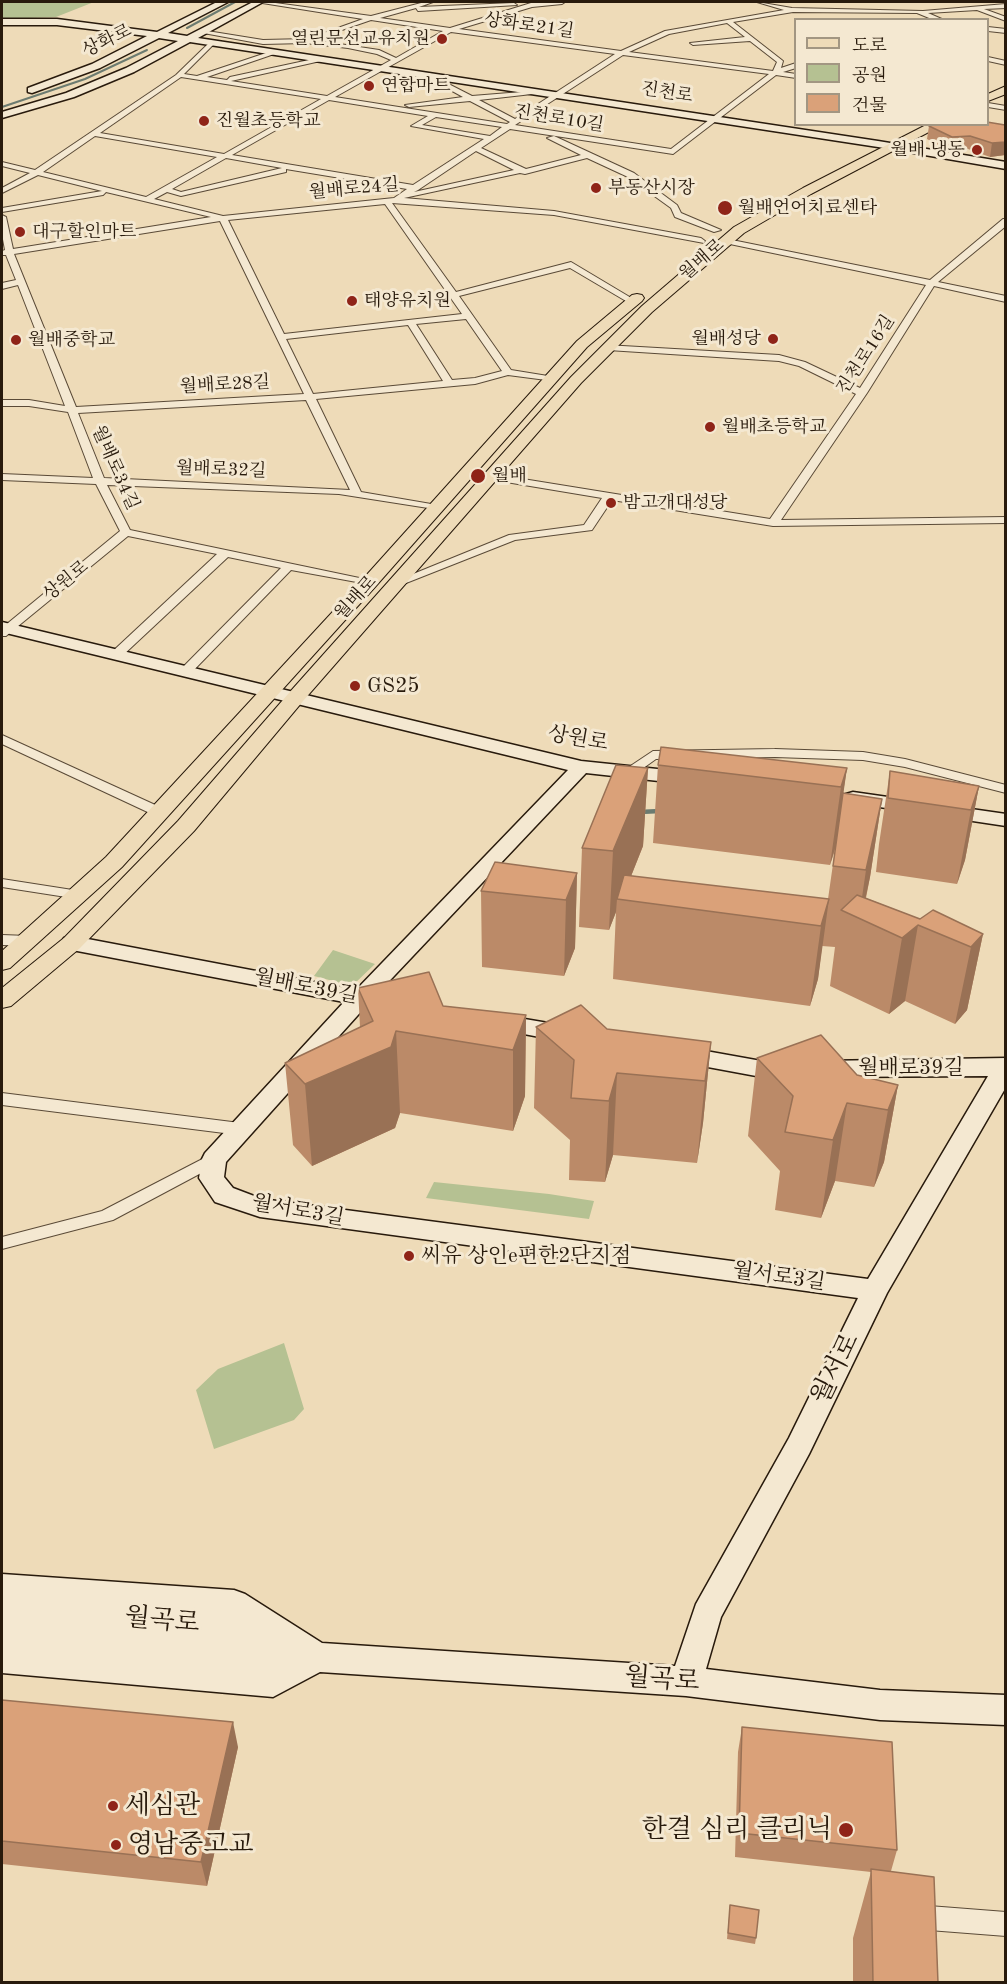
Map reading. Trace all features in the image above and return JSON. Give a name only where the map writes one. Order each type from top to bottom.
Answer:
[{"type":"main road","points":[[174,33],[223,2]]},
{"type":"main road","name":"상화로","points":[[2,115],[70,95],[120,74],[259,2]]},
{"type":"main road","points":[[2,25],[48,26],[189,40]]},
{"type":"main road","points":[[156,37],[174,33],[189,33],[214,25]]},
{"type":"main road","points":[[174,33],[189,40]]},
{"type":"main road","name":"상화로","points":[[26,92],[60,81],[156,37]]},
{"type":"main road","name":"진천로","points":[[189,40],[886,145],[1005,166]]},
{"type":"main road","points":[[989,86],[1005,78]]},
{"type":"main road","points":[[989,97],[1005,89]]},
{"type":"main road","name":"월배로","points":[[2,963],[114,862],[369,584],[582,344],[634,302],[701,241],[721,235],[807,191],[886,145],[912,126]]},
{"type":"main road","name":"월배로","points":[[886,145],[933,126]]},
{"type":"main road","name":"월배로","points":[[2,1000],[72,944],[207,802],[296,697],[608,347],[721,235]]},
{"type":"main road","name":"상원로","points":[[3,630],[186,670],[581,767],[710,781]]},
{"type":"main road","points":[[214,1160],[361,998],[581,767]]},
{"type":"main road","points":[[837,796],[1005,820]]},
{"type":"main road","name":"월배로39길","points":[[72,944],[396,1004]]},
{"type":"main road","points":[[476,1018],[591,1038]]},
{"type":"main road","name":"월배로39길","points":[[661,1051],[767,1070],[1005,1067]]},
{"type":"main road","name":"월서로","points":[[686,1681],[707,1614],[799,1446],[875,1290],[1005,1067]]},
{"type":"main road","name":"월서로3길","points":[[214,1160],[211,1178],[224,1195],[260,1208],[875,1290]]},
{"type":"main road","points":[[2,1587],[234,1604],[317,1658],[273,1682],[2,1659]]},
{"type":"main road","name":"월곡로","points":[[2,1606],[233,1628],[317,1658]]},
{"type":"main road","name":"월곡로","points":[[2,1633],[317,1658],[686,1681],[880,1705],[1005,1710]]},
{"type":"street","name":"상화로21길","points":[[259,2],[794,76]]},
{"type":"street","points":[[403,9],[430,2]]},
{"type":"street","points":[[517,2],[531,5]]},
{"type":"street","points":[[403,9],[562,2]]},
{"type":"street","points":[[760,2],[823,18]]},
{"type":"street","points":[[911,18],[946,2]]},
{"type":"street","points":[[954,2],[1005,20]]},
{"type":"street","points":[[146,200],[450,30],[531,5]]},
{"type":"street","points":[[395,200],[621,53],[667,33],[793,10],[924,12],[1005,6]]},
{"type":"street","name":"진천로10길","points":[[197,78],[403,9]]},
{"type":"street","points":[[924,12],[937,18]]},
{"type":"street","points":[[989,28],[1005,20]]},
{"type":"street","points":[[729,22],[781,62],[775,74]]},
{"type":"street","points":[[989,29],[1005,31]]},
{"type":"street","points":[[201,33],[263,42],[305,41],[348,46],[379,52],[397,61]]},
{"type":"street","points":[[693,43],[751,39]]},
{"type":"street","points":[[2,191],[36,173],[180,75],[212,43]]},
{"type":"street","name":"진천로10길","points":[[217,81],[295,55]]},
{"type":"street","name":"진천로","points":[[217,81],[323,59]]},
{"type":"street","points":[[989,59],[1005,63]]},
{"type":"street","name":"진천로10길","points":[[180,75],[435,115],[512,124],[673,152],[775,74],[794,65]]},
{"type":"street","points":[[427,75],[471,98],[512,124]]},
{"type":"street","name":"진천로10길","points":[[388,107],[532,92]]},
{"type":"street","points":[[989,105],[1005,108]]},
{"type":"street","points":[[435,115],[415,126],[490,138]]},
{"type":"street","points":[[531,129],[632,175],[674,207],[678,215],[721,235],[1005,299]]},
{"type":"street","points":[[94,134],[415,188]]},
{"type":"street","points":[[475,148],[523,171]]},
{"type":"street","points":[[395,200],[588,155]]},
{"type":"street","points":[[2,164],[223,218],[308,398],[357,494]]},
{"type":"street","points":[[166,189],[181,194],[292,168]]},
{"type":"street","points":[[2,210],[112,192]]},
{"type":"street","points":[[395,200],[453,295],[508,372]]},
{"type":"street","name":"월배로24길","points":[[5,253],[223,218],[395,200],[554,213],[701,241]]},
{"type":"street","points":[[2,217],[5,253]]},
{"type":"street","name":"진천로16길","points":[[773,523],[862,393],[931,284],[1005,220]]},
{"type":"street","name":"월배로34길","points":[[5,253],[21,282],[100,481],[126,532],[369,584]]},
{"type":"street","points":[[453,295],[570,265],[634,302]]},
{"type":"street","points":[[2,286],[21,282]]},
{"type":"street","points":[[279,337],[467,316]]},
{"type":"street","points":[[410,322],[450,384]]},
{"type":"street","points":[[608,347],[779,358],[802,364],[862,393]]},
{"type":"street","name":"월배로28길","points":[[2,403],[29,403],[72,410],[308,398],[475,381],[508,372],[551,379]]},
{"type":"street","name":"월배로32길","points":[[2,477],[339,491],[437,508]]},
{"type":"street","points":[[492,477],[773,523],[1005,520]]},
{"type":"street","points":[[397,583],[513,537],[588,528],[608,497]]},
{"type":"street","name":"상원로","points":[[3,630],[126,532]]},
{"type":"street","points":[[117,654],[225,554]]},
{"type":"street","points":[[186,670],[288,567]]},
{"type":"street","points":[[2,739],[159,812]]},
{"type":"street","points":[[630,771],[653,754],[775,753],[863,756],[905,763],[1005,789]]},
{"type":"street","points":[[2,883],[79,895]]},
{"type":"street","points":[[2,940],[28,941]]},
{"type":"street","points":[[2,1099],[240,1129]]},
{"type":"street","points":[[2,1243],[107,1216],[214,1160]]},
{"type":"street","points":[[915,1917],[1005,1924]]},
{"type":"green space","points":[[2,2],[94,2],[56,17],[2,19]]},
{"type":"green space","points":[[333,950],[375,964],[352,986],[314,976]]},
{"type":"green space","points":[[434,1182],[594,1201],[589,1219],[426,1198]]},
{"type":"green space","points":[[284,1343],[304,1409],[294,1420],[214,1449],[196,1390],[218,1369]]},
{"type":"building","points":[[989,122],[1005,125],[1005,142],[992,143],[970,136],[952,137],[929,126],[989,126]]},
{"type":"building","points":[[661,747],[847,768],[841,787],[658,765]]},
{"type":"building","points":[[616,765],[648,768],[613,851],[582,848]]},
{"type":"building","points":[[890,771],[979,786],[971,810],[888,798]]},
{"type":"building","points":[[843,793],[882,799],[866,870],[833,866]]},
{"type":"building","points":[[495,862],[577,873],[566,900],[481,891]]},
{"type":"building","points":[[624,875],[829,899],[821,926],[617,899]]},
{"type":"building","points":[[857,895],[920,919],[933,910],[983,934],[971,947],[918,925],[902,938],[841,910]]},
{"type":"building","points":[[429,972],[443,1006],[526,1015],[513,1050],[396,1031],[391,1047],[305,1084],[285,1063],[373,1021],[358,988]]},
{"type":"building","points":[[581,1005],[607,1029],[711,1042],[705,1081],[617,1073],[609,1101],[571,1098],[574,1060],[536,1027]]},
{"type":"building","points":[[821,1035],[857,1075],[898,1085],[888,1110],[847,1103],[833,1140],[785,1132],[793,1096],[757,1058]]},
{"type":"building","name":"세심관","points":[[2,1700],[233,1722],[201,1862],[2,1841]]},
{"type":"building","points":[[742,1727],[892,1742],[897,1850],[739,1833]]},
{"type":"building","points":[[871,1869],[934,1877],[938,1983],[873,1983]]},
{"type":"building","points":[[730,1905],[759,1910],[756,1938],[728,1933]]},
{"type":"waterway","points":[[187,28],[235,2]]},
{"type":"waterway","points":[[2,107],[85,79],[147,50]]},
{"type":"waterway","points":[[640,812],[660,811]]},
{"type":"place","name":"열린문선교유치원","points":[[442,39]]},
{"type":"place","name":"연합마트","points":[[369,86]]},
{"type":"place","name":"진월초등학교","points":[[204,121]]},
{"type":"place","name":"월배 냉동","points":[[977,150]]},
{"type":"place","name":"부동산시장","points":[[596,188]]},
{"type":"place","name":"월배언어치료센타","points":[[725,208]]},
{"type":"place","name":"대구할인마트","points":[[20,232]]},
{"type":"place","name":"태양유치원","points":[[352,301]]},
{"type":"place","name":"월배성당","points":[[773,339]]},
{"type":"place","name":"월배중학교","points":[[16,340]]},
{"type":"place","name":"월배초등학교","points":[[710,427]]},
{"type":"place","name":"월배","points":[[478,476]]},
{"type":"place","name":"밤고개대성당","points":[[611,503]]},
{"type":"place","name":"GS25","points":[[355,686]]},
{"type":"place","name":"씨유 상인e편한2단지점","points":[[409,1256]]},
{"type":"place","name":"세심관","points":[[113,1806]]},
{"type":"place","name":"한결 심리 클리닉","points":[[846,1830]]},
{"type":"place","name":"영남중고교","points":[[116,1845]]}]
